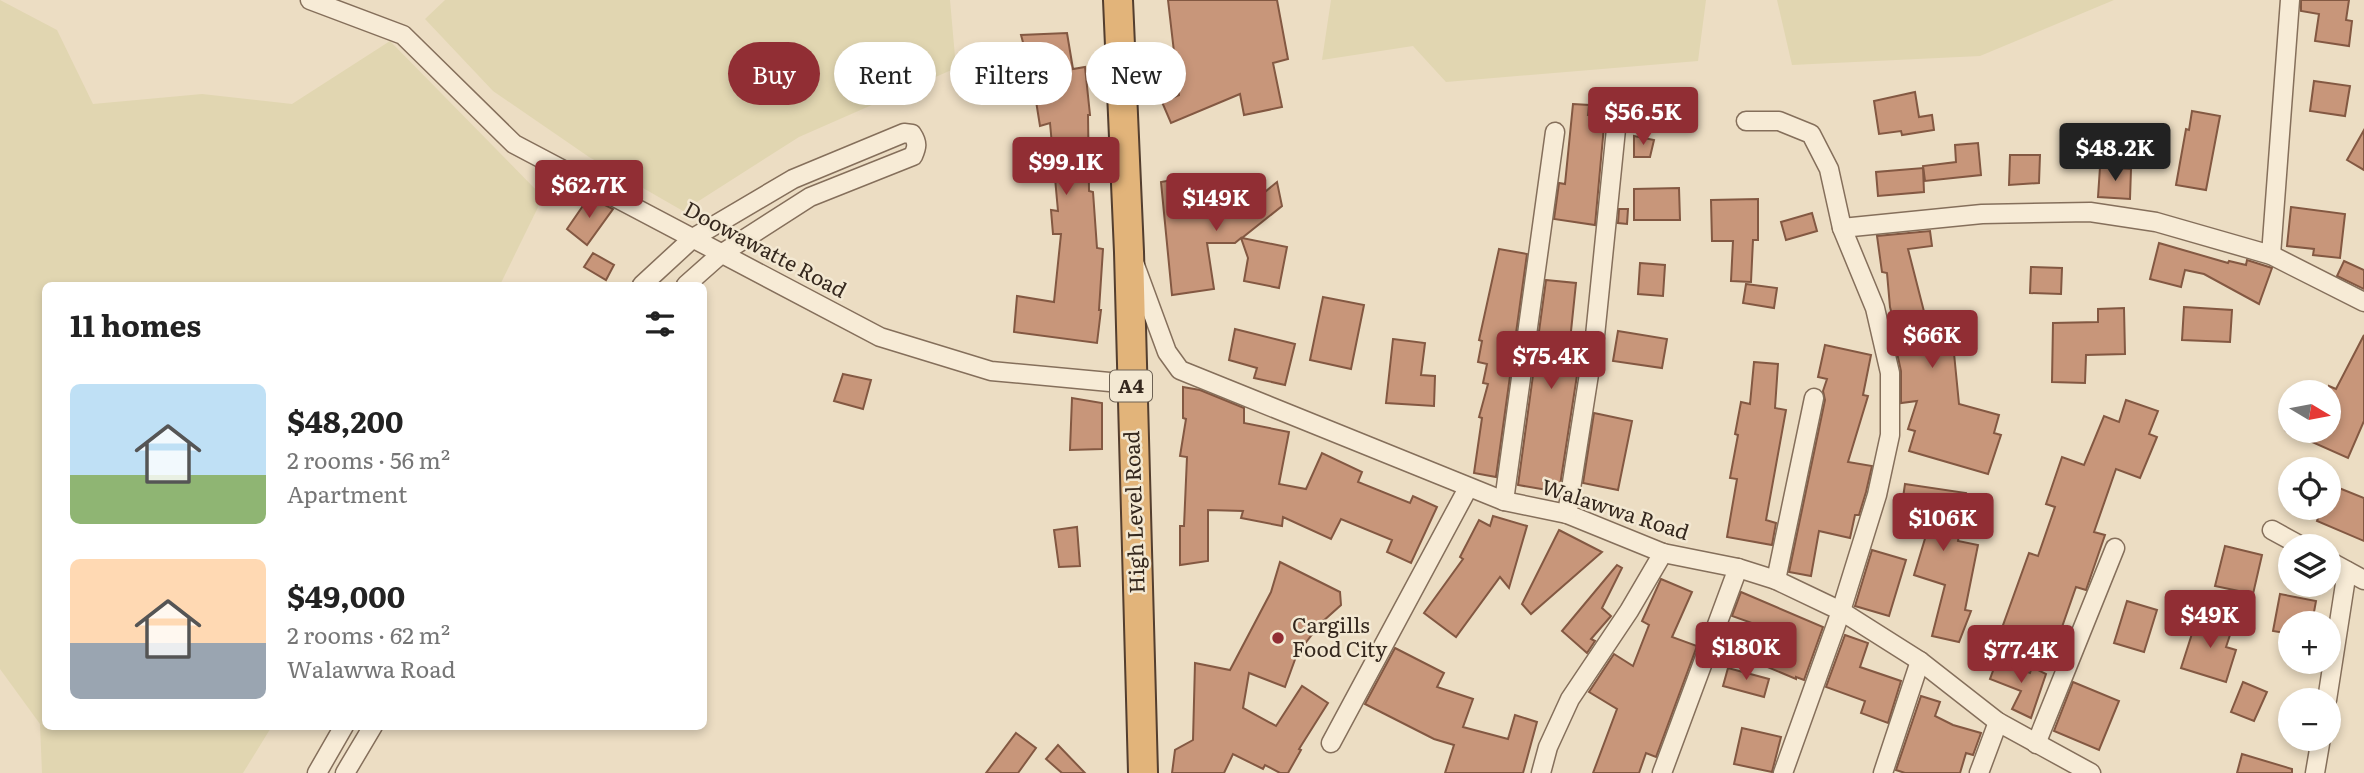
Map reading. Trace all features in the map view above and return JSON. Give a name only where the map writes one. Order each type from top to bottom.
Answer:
[{"type":"highway","name":"High Level Road","points":[[1118,0],[1129,252],[1143,773]]},
{"type":"street","name":"Doowawatte Road","points":[[310,0],[403,35],[514,144],[880,337],[991,371],[1131,384]]},
{"type":"street","points":[[2271,256],[2290,0]]},
{"type":"street","points":[[1746,121],[1779,121],[1811,134],[1829,169],[1842,228],[1875,308],[1889,373],[1890,435],[1877,495],[1841,611],[1783,773]]},
{"type":"street","points":[[1567,514],[1595,336],[1616,129]]},
{"type":"street","points":[[1504,501],[1555,132]]},
{"type":"street","points":[[645,282],[693,238],[793,179],[904,133],[912,134],[916,140],[917,147],[913,156],[810,197],[721,254],[689,282]]},
{"type":"street","points":[[1842,228],[1982,214],[2090,212],[2156,222],[2271,256],[2364,302]]},
{"type":"street","name":"Walawwa Road","points":[[1129,252],[1167,352],[1180,370],[1504,501],[1567,514],[1663,553],[1738,568],[1776,580],[1841,611],[1920,661],[1998,722],[2091,773]]},
{"type":"street","points":[[1776,580],[1814,398]]},
{"type":"street","points":[[1331,743],[1468,488]]},
{"type":"street","points":[[2272,530],[2279,534]]},
{"type":"street","points":[[2036,744],[2116,548]]},
{"type":"street","points":[[1541,773],[1548,747],[1570,699],[1629,611],[1663,553]]},
{"type":"street","points":[[1662,773],[1738,568]]},
{"type":"street","points":[[2341,568],[2364,580]]},
{"type":"street","points":[[2329,688],[2347,571]]},
{"type":"street","points":[[1883,773],[1920,661]]},
{"type":"street","points":[[1979,773],[1998,722]]},
{"type":"street","points":[[317,773],[342,730]]},
{"type":"street","points":[[345,773],[371,730]]},
{"type":"street","points":[[2315,773],[2319,751]]},
{"type":"shaded area","points":[[0,0],[57,30],[93,104],[202,94],[292,104],[390,41],[543,197],[501,282],[42,282],[42,730],[270,730],[243,773],[42,773],[40,724],[0,669]]},
{"type":"shaded area","points":[[445,0],[950,0],[954,42],[950,42],[950,71],[936,77],[936,42],[834,42],[834,105],[872,105],[799,137],[683,211],[589,157],[493,91],[425,19]]},
{"type":"shaded area","points":[[1331,0],[1706,0],[1698,61],[1446,82],[1413,46],[1322,60]]},
{"type":"shaded area","points":[[1777,0],[2114,0],[1980,56],[1792,65]]},
{"type":"building","points":[[1168,0],[1277,0],[1288,59],[1273,63],[1282,107],[1244,115],[1240,94],[1171,123],[1163,105],[1186,105],[1186,42],[1173,42]]},
{"type":"building","points":[[2301,0],[2349,0],[2346,20],[2352,21],[2349,46],[2315,41],[2319,14],[2301,11]]},
{"type":"building","points":[[1067,33],[1068,42],[1023,42],[1021,35]]},
{"type":"building","points":[[1072,63],[1073,69],[1085,67],[1086,105],[1089,105],[1090,115],[1089,191],[1093,192],[1097,248],[1103,249],[1097,343],[1014,332],[1017,296],[1054,302],[1061,234],[1053,234],[1051,210],[1058,211],[1050,123],[1040,126],[1037,105],[1072,105]]},
{"type":"building","points":[[2314,81],[2350,86],[2345,116],[2310,111]]},
{"type":"building","points":[[1915,92],[1919,117],[1932,115],[1934,130],[1902,135],[1901,131],[1879,134],[1874,101]]},
{"type":"building","points":[[1573,104],[1589,105],[1588,115],[1605,115],[1595,225],[1554,219],[1559,183],[1565,184]]},
{"type":"building","points":[[2192,111],[2220,116],[2206,190],[2176,185]]},
{"type":"building","points":[[2364,130],[2364,170],[2347,160]]},
{"type":"building","points":[[1634,136],[1654,140],[1650,157],[1634,157]]},
{"type":"building","points":[[1978,143],[1981,175],[1925,181],[1923,166],[1956,162],[1955,145]]},
{"type":"building","points":[[2010,155],[2040,155],[2039,183],[2009,185]]},
{"type":"building","points":[[2100,167],[2131,169],[2130,199],[2098,197]]},
{"type":"building","points":[[1923,168],[1924,192],[1878,196],[1876,172]]},
{"type":"building","points":[[1223,176],[1228,213],[1248,206],[1277,182],[1282,206],[1242,238],[1287,247],[1279,288],[1244,281],[1248,258],[1241,238],[1235,243],[1207,243],[1214,289],[1172,295],[1161,182]]},
{"type":"building","points":[[1679,188],[1680,220],[1634,220],[1634,189]]},
{"type":"building","points":[[589,197],[613,209],[587,245],[567,229]]},
{"type":"building","points":[[1758,199],[1758,240],[1753,240],[1751,282],[1731,281],[1733,241],[1712,241],[1711,200]]},
{"type":"building","points":[[2291,207],[2345,214],[2340,258],[2313,255],[2314,249],[2287,246]]},
{"type":"building","points":[[1619,209],[1628,209],[1627,224],[1618,223]]},
{"type":"building","points":[[1812,213],[1817,231],[1786,240],[1781,222]]},
{"type":"building","points":[[1930,231],[1932,246],[1908,249],[1930,335],[1952,333],[1959,404],[1999,415],[1994,433],[2001,435],[1988,474],[1909,451],[1915,431],[1908,429],[1917,401],[1901,403],[1901,371],[1894,339],[1898,338],[1890,307],[1887,273],[1882,272],[1877,236]]},
{"type":"building","points":[[2159,243],[2228,263],[2246,265],[2247,260],[2272,268],[2259,304],[2204,274],[2185,270],[2181,287],[2150,279]]},
{"type":"building","points":[[1499,249],[1527,254],[1496,477],[1474,473],[1482,418],[1479,417],[1488,384],[1483,383],[1487,364],[1478,362],[1482,341],[1479,340]]},
{"type":"building","points":[[593,253],[614,265],[606,280],[584,267]]},
{"type":"building","points":[[2344,261],[2364,270],[2364,289],[2337,276]]},
{"type":"building","points":[[1640,263],[1665,265],[1663,296],[1638,294]]},
{"type":"building","points":[[2031,267],[2062,268],[2061,294],[2030,293]]},
{"type":"building","points":[[1546,280],[1576,283],[1570,341],[1582,343],[1559,492],[1518,485]]},
{"type":"building","points":[[1746,284],[1777,288],[1774,308],[1743,303]]},
{"type":"building","points":[[1323,297],[1364,305],[1351,369],[1310,360]]},
{"type":"building","points":[[2184,307],[2232,310],[2230,342],[2182,340]]},
{"type":"building","points":[[2124,308],[2125,354],[2086,355],[2085,383],[2052,382],[2053,323],[2098,322],[2098,309]]},
{"type":"building","points":[[1235,329],[1295,344],[1285,385],[1254,378],[1257,368],[1229,360]]},
{"type":"building","points":[[1618,331],[1667,339],[1662,368],[1613,361]]},
{"type":"building","points":[[2364,335],[2364,421],[2348,458],[2314,443],[2342,443],[2341,380]]},
{"type":"building","points":[[1393,339],[1425,343],[1421,375],[1435,376],[1434,406],[1386,403]]},
{"type":"building","points":[[1825,345],[1871,355],[1863,395],[1868,396],[1848,462],[1872,466],[1850,538],[1819,531],[1811,576],[1789,572],[1825,400],[1823,391],[1827,379],[1818,377]]},
{"type":"building","points":[[1754,362],[1778,364],[1775,408],[1786,410],[1766,520],[1776,523],[1772,545],[1727,537],[1737,479],[1730,478],[1738,435],[1735,434],[1741,402],[1750,404]]},
{"type":"building","points":[[843,374],[871,380],[863,409],[834,401]]},
{"type":"building","points":[[1183,387],[1200,390],[1244,408],[1244,423],[1289,432],[1279,484],[1306,489],[1322,453],[1362,472],[1358,482],[1410,503],[1413,496],[1437,507],[1411,563],[1387,552],[1392,540],[1341,519],[1331,539],[1283,517],[1282,526],[1241,518],[1243,511],[1208,510],[1208,561],[1180,565],[1180,526],[1184,526],[1187,457],[1180,456],[1186,419],[1183,418]]},
{"type":"building","points":[[1072,398],[1102,403],[1102,449],[1070,450]]},
{"type":"building","points":[[2126,400],[2158,411],[2149,434],[2157,437],[2140,478],[2116,469],[2094,532],[2105,535],[2086,590],[2076,587],[2055,647],[2002,628],[2029,553],[2038,556],[2055,507],[2046,504],[2062,457],[2084,465],[2104,416],[2119,422]]},
{"type":"building","points":[[1594,413],[1632,421],[1618,490],[1583,483]]},
{"type":"building","points":[[1905,484],[1966,493],[1958,541],[1978,545],[1965,610],[1971,611],[1959,642],[1932,636],[1945,585],[1914,575],[1930,522],[1900,518]]},
{"type":"building","points":[[2341,489],[2364,498],[2364,541],[2317,521],[2341,520]]},
{"type":"building","points":[[1493,516],[1527,526],[1509,588],[1500,577],[1456,637],[1424,613],[1463,559],[1460,557],[1479,520],[1490,526]]},
{"type":"building","points":[[1077,527],[1080,566],[1059,567],[1054,530]]},
{"type":"building","points":[[1559,530],[1602,552],[1531,614],[1522,604]]},
{"type":"building","points":[[2225,546],[2262,555],[2253,594],[2215,586]]},
{"type":"building","points":[[1872,550],[1906,560],[1889,616],[1855,606]]},
{"type":"building","points":[[1280,562],[1340,592],[1341,605],[1321,623],[1297,654],[1285,687],[1249,673],[1243,708],[1276,726],[1302,686],[1328,703],[1299,749],[1301,750],[1288,773],[1280,773],[1265,765],[1263,769],[1233,754],[1224,773],[1172,773],[1175,750],[1193,740],[1195,663],[1230,670],[1271,592]]},
{"type":"building","points":[[1617,565],[1622,568],[1602,608],[1611,616],[1591,639],[1595,641],[1587,653],[1562,631]]},
{"type":"building","points":[[1661,579],[1692,592],[1672,637],[1697,646],[1656,757],[1646,753],[1639,773],[1593,773],[1617,709],[1589,692],[1614,654],[1633,666],[1649,625],[1642,621]]},
{"type":"building","points":[[1741,592],[1823,627],[1804,680],[1765,666],[1780,633],[1732,616]]},
{"type":"building","points":[[2279,597],[2316,601],[2314,611],[2278,611],[2278,632],[2273,631]]},
{"type":"building","points":[[2127,601],[2157,610],[2144,652],[2114,643]]},
{"type":"building","points":[[2198,615],[2233,626],[2226,647],[2236,650],[2226,682],[2181,668]]},
{"type":"building","points":[[1845,635],[1868,643],[1860,667],[1901,681],[1888,723],[1861,713],[1865,701],[1826,687]]},
{"type":"building","points":[[1395,648],[1444,673],[1437,687],[1473,699],[1463,727],[1508,739],[1515,715],[1537,722],[1523,773],[1445,773],[1454,745],[1434,739],[1365,704]]},
{"type":"building","points":[[1997,660],[2030,673],[2032,667],[2046,674],[2031,718],[2012,709],[2021,691],[1990,679]]},
{"type":"building","points":[[1728,668],[1769,679],[1764,697],[1723,686]]},
{"type":"building","points":[[2073,682],[2119,701],[2099,750],[2054,731]]},
{"type":"building","points":[[2243,682],[2267,692],[2254,721],[2231,712]]},
{"type":"building","points":[[1921,696],[1940,702],[1935,716],[1953,725],[1981,733],[1973,755],[1966,753],[1960,773],[1905,773],[1896,770]]},
{"type":"building","points":[[1742,728],[1781,737],[1772,772],[1734,764]]},
{"type":"building","points":[[1016,733],[1036,748],[1018,773],[986,773]]},
{"type":"building","points":[[1058,745],[1085,773],[1062,773],[1046,759]]},
{"type":"building","points":[[2242,754],[2292,769],[2292,773],[2237,773]]},
{"type":"place","name":"Cargills Food City","points":[[1278,638]]}]
